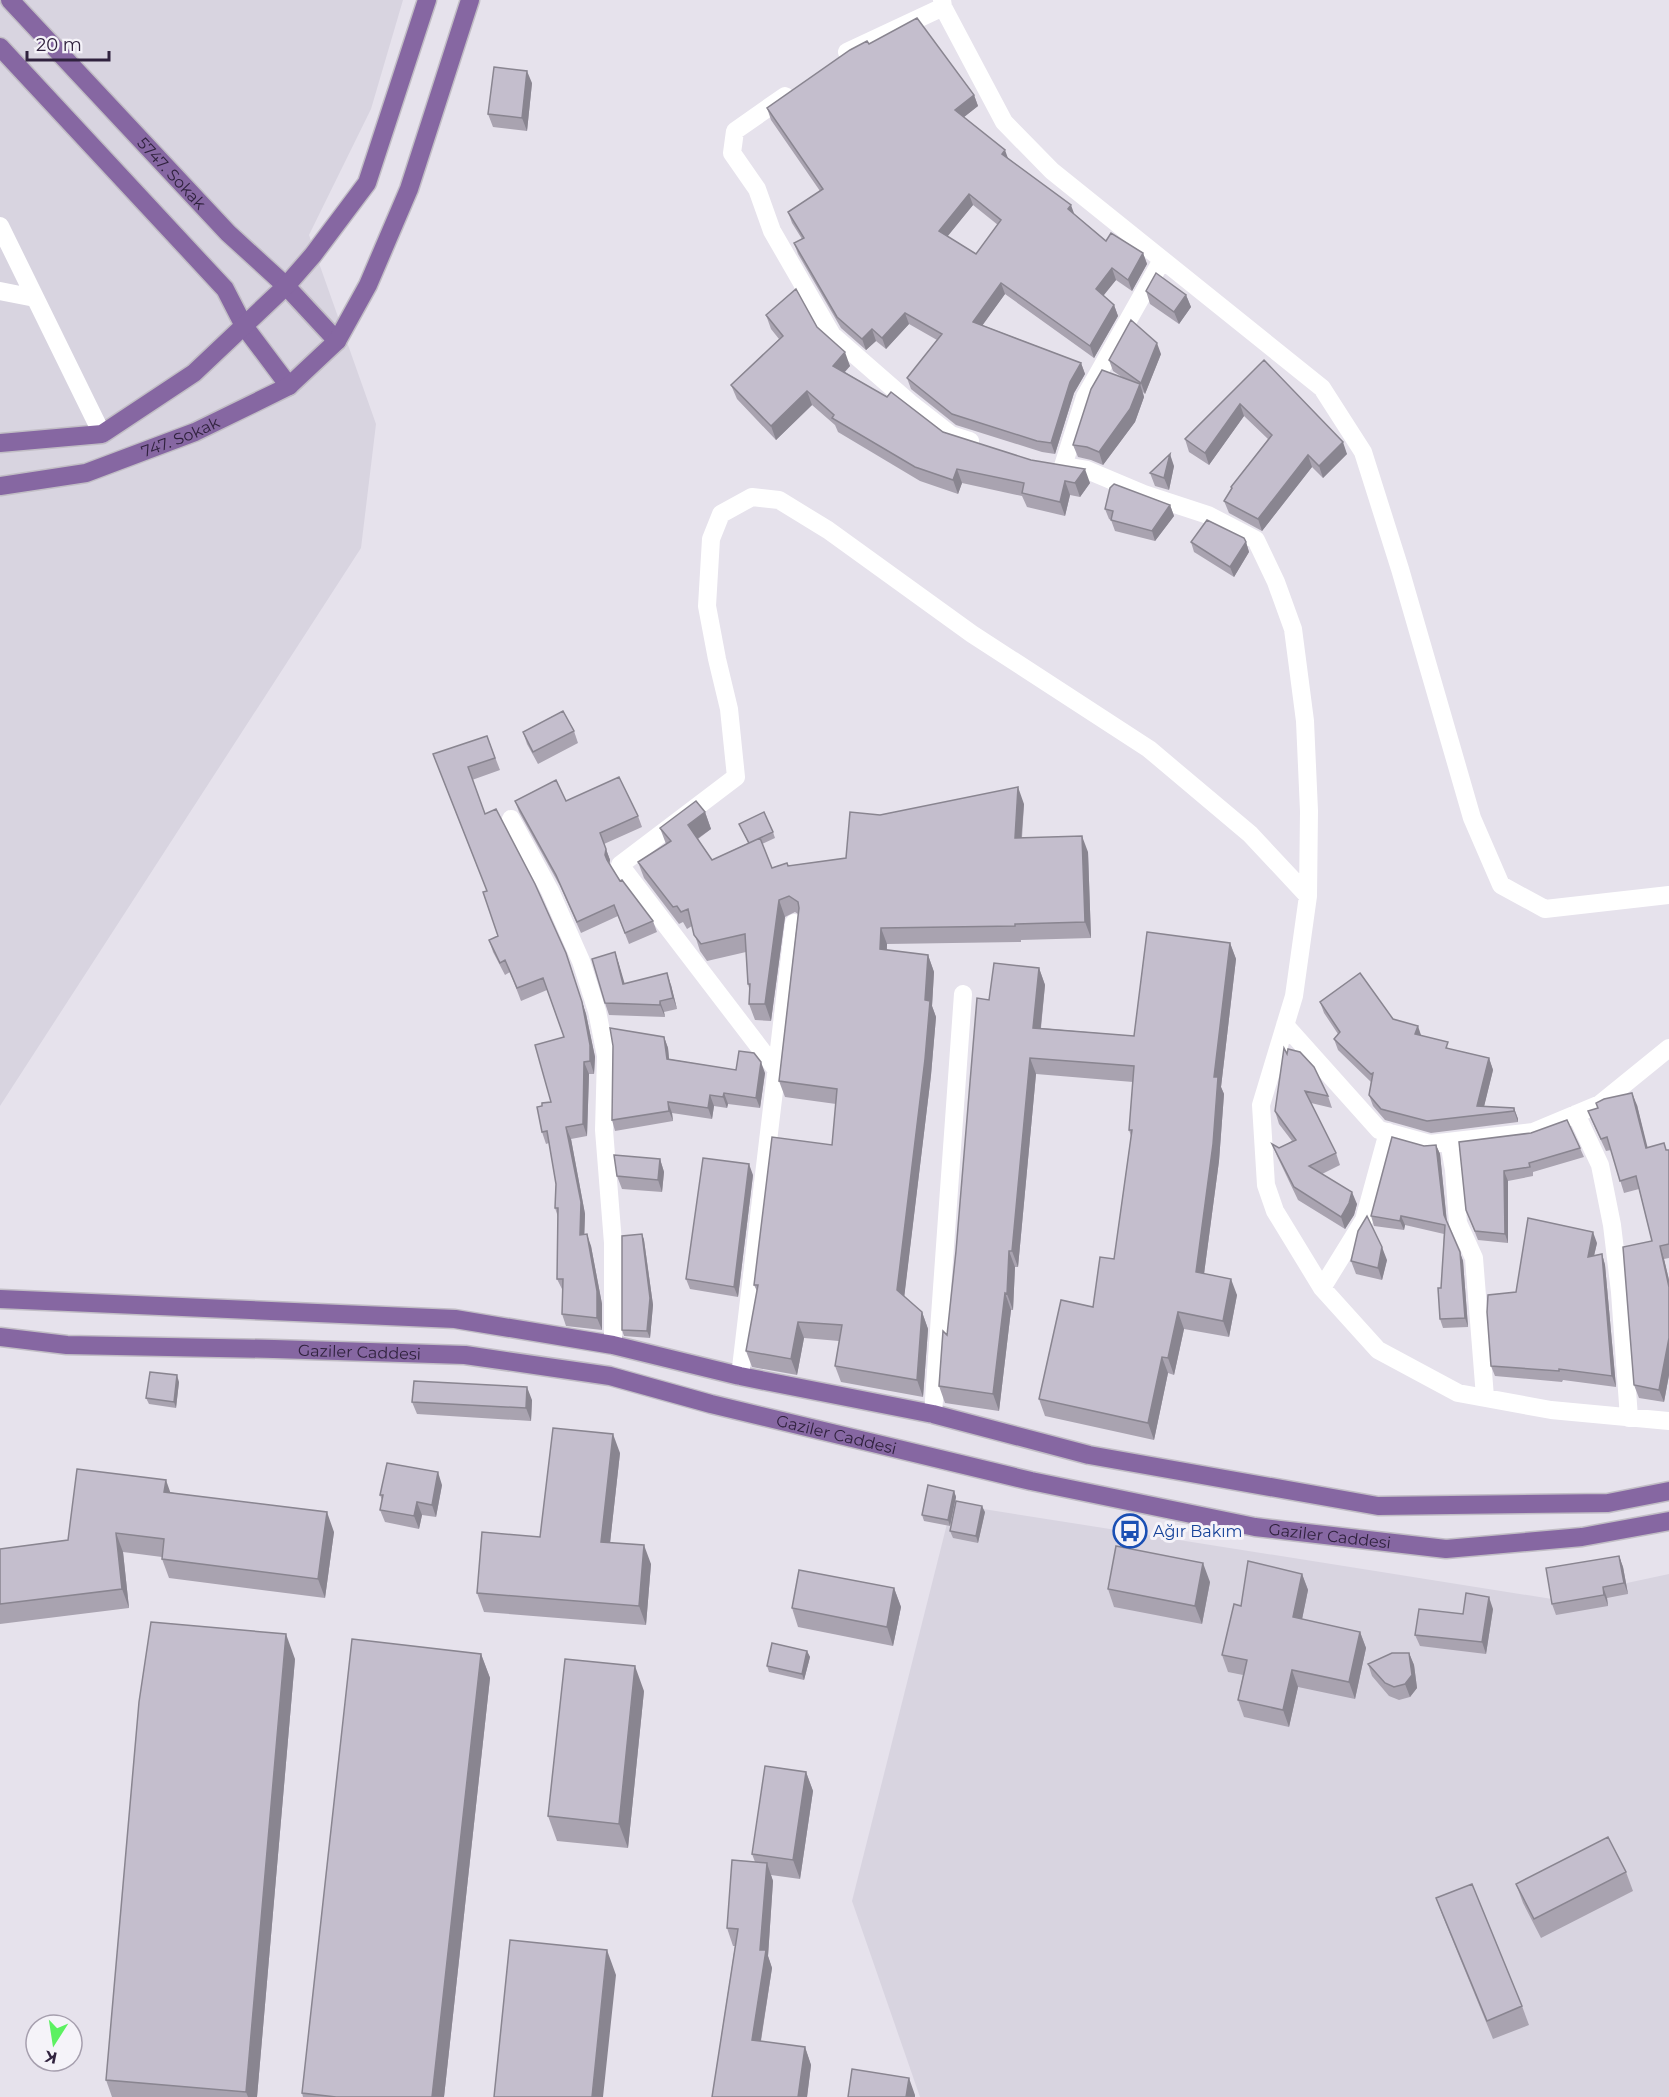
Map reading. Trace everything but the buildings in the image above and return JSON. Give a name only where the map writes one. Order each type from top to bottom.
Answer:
[{"type":"main road","name":"5747. Sokak","points":[[10,0],[228,233],[286,286],[337,341]]},
{"type":"main road","points":[[0,443],[102,434],[195,373],[286,286],[313,255],[367,183],[427,0]]},
{"type":"main road","name":"747. Sokak","points":[[0,486],[86,473],[195,432],[289,386],[337,341],[368,285],[409,189],[470,0]]},
{"type":"main road","points":[[0,47],[225,289],[244,326],[289,386]]},
{"type":"main road","points":[[0,1299],[455,1319],[613,1345],[740,1376],[933,1414],[1089,1455],[1378,1506],[1608,1503],[1669,1491]]},
{"type":"main road","name":"Gaziler Caddesi","points":[[0,1337],[67,1345],[465,1355],[598,1374],[723,1407],[1031,1481],[1256,1527],[1446,1549],[1582,1537],[1669,1521]]},
{"type":"street","points":[[829,64],[848,51],[943,3],[1004,122],[1052,171],[1322,388],[1363,452],[1400,569],[1472,818],[1501,885],[1545,909],[1669,895]]},
{"type":"street","points":[[801,84],[735,131],[732,153],[757,189],[772,231],[832,335],[910,403],[951,435],[983,445]]},
{"type":"street","points":[[0,226],[102,434]]},
{"type":"street","points":[[1162,260],[1085,397],[1057,465],[1087,470],[1144,494],[1208,515],[1256,540],[1276,582],[1293,629],[1305,721],[1309,811],[1308,896],[1294,996],[1261,1105],[1266,1185],[1275,1210],[1322,1288],[1378,1350],[1458,1393],[1551,1410],[1669,1421]]},
{"type":"street","points":[[0,291],[35,298]]},
{"type":"street","points":[[776,1069],[620,865],[736,777],[729,709],[707,606],[711,540],[721,514],[752,498],[779,500],[828,530],[972,633],[1149,749],[1250,834],[1308,896]]},
{"type":"street","points":[[511,819],[550,891],[581,962],[597,1011],[606,1056],[604,1130],[613,1243],[613,1345]]},
{"type":"street","points":[[740,1376],[794,923]]},
{"type":"street","points":[[933,1414],[963,994]]},
{"type":"street","points":[[1285,1025],[1379,1130],[1430,1144],[1533,1132],[1600,1104],[1669,1048]]},
{"type":"street","points":[[1576,1114],[1600,1166],[1612,1225],[1620,1292],[1629,1418]]},
{"type":"street","points":[[1322,1288],[1364,1220],[1388,1132]]},
{"type":"street","points":[[1449,1142],[1454,1170],[1458,1223],[1474,1258],[1485,1397]]},
{"type":"shaded area","points":[[0,0],[403,0],[371,109],[309,235],[376,424],[361,548],[0,1106]]},
{"type":"shaded area","points":[[952,1504],[1552,1599],[1669,1574],[1669,2097],[920,2097],[852,1901]]},
{"type":"place","name":"Ağır Bakım","points":[[1130,1531]]}]
